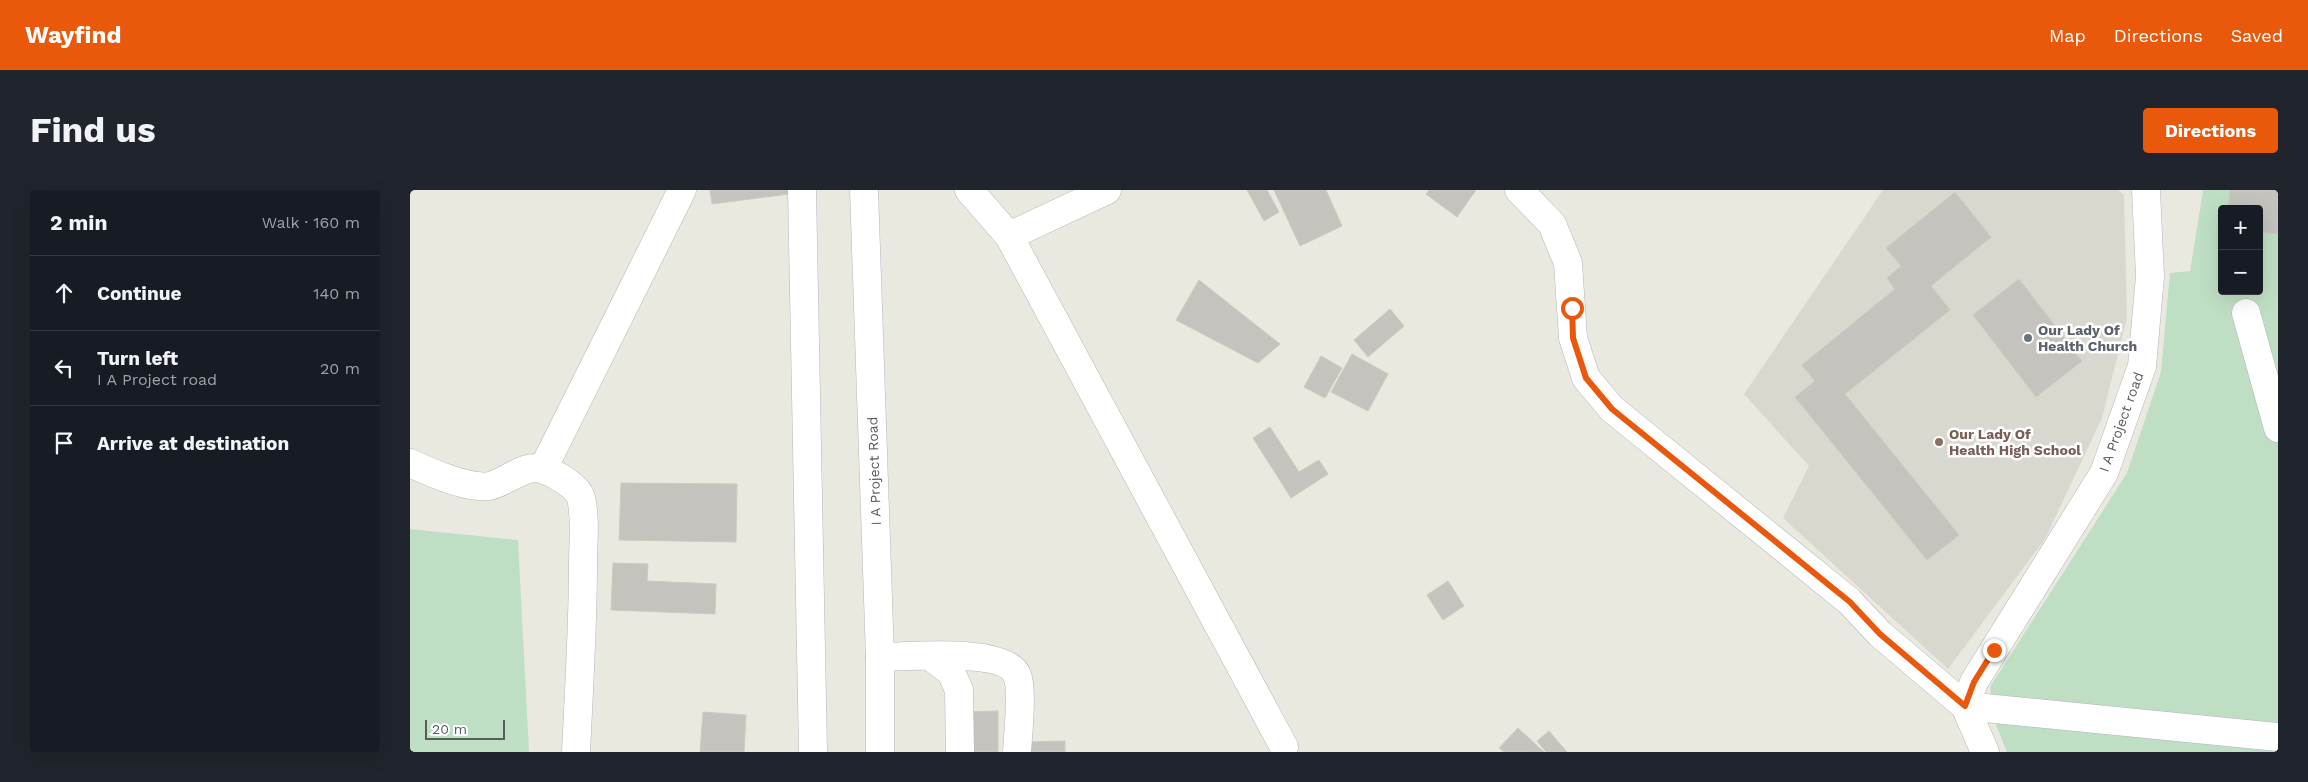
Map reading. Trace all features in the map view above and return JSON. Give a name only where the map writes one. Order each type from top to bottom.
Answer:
[{"type":"street","points":[[543,470],[682,190]]},
{"type":"street","points":[[802,190],[813,752]]},
{"type":"street","name":"I A Project Road","points":[[864,190],[880,657],[880,752]]},
{"type":"street","points":[[969,190],[1009,236],[1284,747]]},
{"type":"street","points":[[1009,236],[1107,190]]},
{"type":"street","points":[[1519,190],[1552,224],[1568,263],[1573,338],[1586,378],[1612,409],[1850,602],[1880,634],[1965,706],[1986,752]]},
{"type":"street","name":"I A Project road","points":[[1965,706],[1974,682],[2104,473],[2139,375],[2142,366],[2150,276],[2146,190]]},
{"type":"street","points":[[2246,313],[2278,428]]},
{"type":"street","points":[[410,462],[428,472],[458,482],[489,486],[533,468],[543,470],[569,484],[581,497],[583,612],[576,752]]},
{"type":"street","points":[[880,657],[966,656],[996,660],[1007,664],[1017,675],[1019,701],[1017,752]]},
{"type":"street","points":[[926,657],[950,672],[959,690],[960,752]]},
{"type":"street","points":[[1965,706],[2278,737]]},
{"type":"shaded area","name":"Our Lady Of Health High School","points":[[1883,190],[2118,190],[2124,195],[2127,318],[2102,418],[2045,539],[1948,669],[1783,518],[1809,466],[1744,394]]},
{"type":"green space","points":[[2203,190],[2278,190],[2278,752],[2007,752],[1994,720],[1990,687],[2127,473],[2161,372],[2170,273],[2190,271]]},
{"type":"green space","points":[[410,529],[518,540],[529,752],[410,752]]},
{"type":"building","points":[[710,190],[796,190],[797,193],[712,204]]},
{"type":"building","points":[[1247,190],[1267,190],[1279,212],[1264,221]]},
{"type":"building","points":[[1274,190],[1326,190],[1342,226],[1300,246]]},
{"type":"building","points":[[1429,190],[1476,190],[1457,217],[1426,194]]},
{"type":"building","points":[[2230,190],[2278,190],[2278,234],[2263,232],[2263,205],[2228,205]]},
{"type":"building","points":[[1955,192],[1991,237],[1931,286],[1950,310],[1845,394],[1959,535],[1927,560],[1795,397],[1815,381],[1802,365],[1895,289],[1887,278],[1901,266],[1886,248]]},
{"type":"building","name":"Our Lady Of Health Church","points":[[2019,279],[2082,361],[2036,397],[1973,315]]},
{"type":"building","points":[[1199,280],[1280,344],[1258,363],[1176,320]]},
{"type":"building","points":[[1390,309],[1404,326],[1368,357],[1354,340]]},
{"type":"building","points":[[1352,354],[1388,374],[1368,411],[1331,392]]},
{"type":"building","points":[[1321,356],[1342,368],[1325,398],[1304,387]]},
{"type":"building","points":[[1270,427],[1299,472],[1319,460],[1328,474],[1291,498],[1253,438]]},
{"type":"building","points":[[621,483],[737,484],[736,542],[619,540]]},
{"type":"building","points":[[613,563],[648,564],[647,581],[716,584],[715,614],[611,610]]},
{"type":"building","points":[[1448,581],[1464,606],[1443,620],[1427,595]]},
{"type":"building","points":[[998,711],[998,752],[963,752],[963,712]]},
{"type":"building","points":[[703,712],[746,715],[744,752],[700,752]]},
{"type":"building","points":[[1518,728],[1544,752],[1504,752],[1499,748]]},
{"type":"building","points":[[1549,731],[1567,752],[1546,752],[1537,741]]},
{"type":"building","points":[[1065,741],[1065,752],[1023,752],[1023,742]]},
{"type":"place","name":"Our Lady Of Health Church","points":[[2028,338]]},
{"type":"place","name":"Our Lady Of Health High School","points":[[1939,442]]},
{"type":"route","points":[[1572,308],[1573,338],[1586,378],[1612,409],[1850,602],[1880,634],[1965,706],[1974,682],[1994,650]]}]
